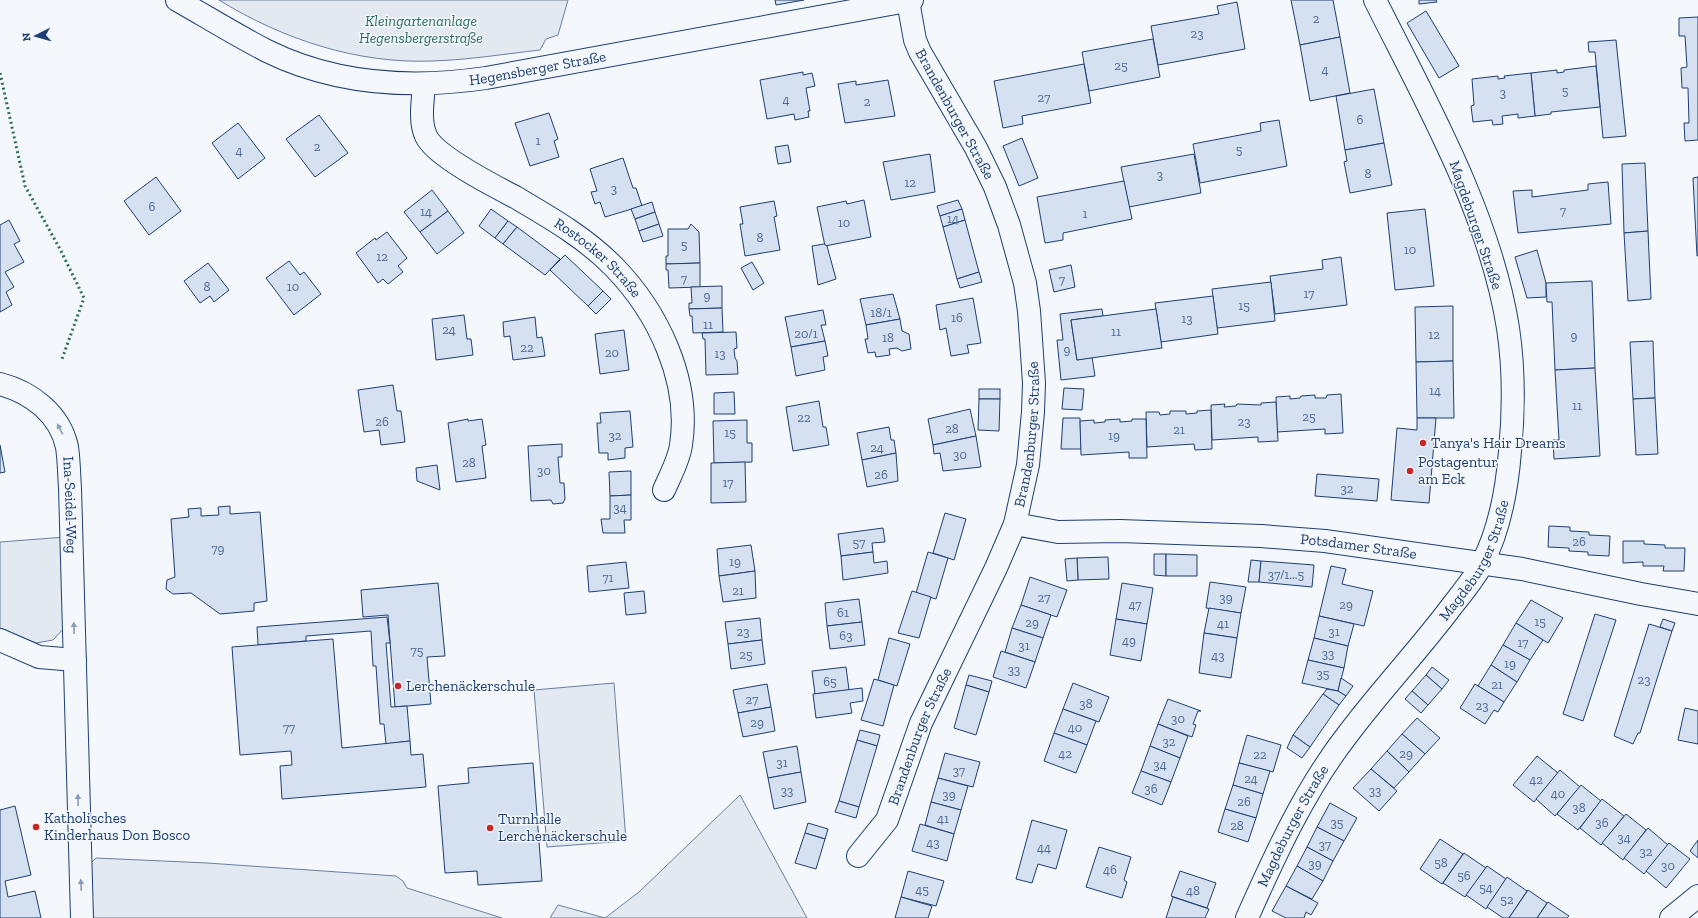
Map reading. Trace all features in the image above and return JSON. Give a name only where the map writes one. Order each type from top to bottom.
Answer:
[{"type":"street","name":"Hegensberger Straße","points":[[177,0],[268,51],[319,70],[363,81],[424,85],[453,83],[486,78],[910,1]]},
{"type":"street","name":"Magdeburger Straße","points":[[1246,918],[1271,865],[1318,778],[1347,734],[1433,631],[1482,564],[1497,527],[1509,468],[1513,420],[1512,373],[1508,327],[1498,285],[1467,191],[1452,155],[1375,0]]},
{"type":"street","name":"Brandenburger Straße","points":[[858,856],[887,820],[920,722],[996,568],[1015,524],[1028,465],[1033,412],[1032,348],[1025,283],[1009,225],[995,187],[976,148],[920,52],[915,40],[910,1]]},
{"type":"street","name":"Rostocker Straße","points":[[424,85],[422,126],[426,137],[445,155],[534,208],[593,249],[614,266],[652,316],[665,342],[677,378],[684,421],[681,447],[664,490]]},
{"type":"street","name":"Ina-Seidel-Weg","points":[[0,384],[24,393],[46,408],[54,418],[65,439],[68,457],[82,918]]},
{"type":"street","name":"Potsdamer Straße","points":[[1015,524],[1058,532],[1135,532],[1261,536],[1325,541],[1384,548],[1522,569],[1640,594],[1698,604]]},
{"type":"street","points":[[0,640],[39,657],[75,660]]},
{"type":"street","points":[[1671,918],[1698,896]]},
{"type":"green space","name":"Kleingartenanlage Hegensbergerstraße","points":[[219,0],[568,0],[558,35],[546,39],[540,50],[472,58],[432,61],[404,61],[348,53],[321,46],[268,26]]},
{"type":"green space","points":[[65,537],[65,627],[53,640],[36,643],[0,628],[0,542]]},
{"type":"green space","points":[[614,683],[626,841],[547,847],[534,690]]},
{"type":"green space","points":[[740,795],[807,918],[605,918],[639,892]]},
{"type":"green space","points":[[96,858],[207,863],[396,876],[403,881],[407,888],[502,918],[90,918],[88,866]]},
{"type":"green space","points":[[558,905],[605,918],[550,918]]},
{"type":"building","points":[[775,0],[804,0],[776,5]]},
{"type":"building","points":[[1291,0],[1333,0],[1340,37],[1300,45]]},
{"type":"building","points":[[1419,0],[1436,0],[1437,2],[1419,4]]},
{"type":"building","points":[[1237,2],[1245,49],[1158,65],[1151,26],[1219,14],[1217,6]]},
{"type":"building","points":[[1426,11],[1459,66],[1439,78],[1407,23]]},
{"type":"building","points":[[1698,17],[1698,140],[1685,141],[1684,123],[1689,123],[1688,88],[1682,88],[1681,68],[1687,67],[1685,36],[1679,36],[1679,18]]},
{"type":"building","points":[[1340,37],[1350,93],[1310,101],[1300,45]]},
{"type":"building","points":[[1153,39],[1160,77],[1089,91],[1082,52]]},
{"type":"building","points":[[1616,40],[1626,136],[1603,138],[1595,52],[1589,52],[1588,42]]},
{"type":"building","points":[[1084,64],[1091,103],[1022,116],[1023,124],[1003,128],[994,81]]},
{"type":"building","points":[[1596,66],[1600,107],[1551,112],[1551,114],[1535,116],[1531,73],[1557,70],[1557,73],[1564,72],[1564,70]]},
{"type":"building","points":[[803,72],[803,75],[812,73],[815,86],[806,88],[810,111],[808,111],[809,117],[795,120],[794,114],[767,119],[760,80]]},
{"type":"building","points":[[1531,73],[1535,116],[1518,118],[1518,114],[1502,116],[1503,124],[1493,125],[1492,120],[1473,122],[1471,106],[1474,105],[1472,79],[1498,76],[1498,79],[1505,78],[1504,76]]},
{"type":"building","points":[[888,80],[895,116],[845,123],[838,84],[856,81],[856,85]]},
{"type":"building","points":[[1374,89],[1384,143],[1345,150],[1336,96]]},
{"type":"building","points":[[549,113],[558,139],[554,141],[559,157],[530,166],[515,123]]},
{"type":"building","points":[[319,115],[348,153],[315,177],[286,139]]},
{"type":"building","points":[[1279,120],[1287,166],[1200,183],[1193,144],[1261,131],[1260,123]]},
{"type":"building","points":[[238,123],[265,158],[238,179],[212,143]]},
{"type":"building","points":[[1022,138],[1038,178],[1019,186],[1003,146]]},
{"type":"building","points":[[1384,143],[1392,185],[1350,193],[1344,162],[1347,161],[1345,150]]},
{"type":"building","points":[[788,145],[791,162],[778,164],[775,147]]},
{"type":"building","points":[[930,154],[935,192],[891,200],[883,162]]},
{"type":"building","points":[[1194,154],[1201,193],[1129,207],[1121,167]]},
{"type":"building","points":[[623,158],[633,188],[636,188],[642,206],[605,217],[600,202],[595,204],[591,192],[597,191],[590,169]]},
{"type":"building","points":[[1645,163],[1648,231],[1624,233],[1622,164]]},
{"type":"building","points":[[156,177],[181,211],[149,235],[124,201]]},
{"type":"building","points":[[1698,177],[1698,256],[1697,256],[1693,178]]},
{"type":"building","points":[[1124,181],[1132,219],[1063,233],[1063,240],[1045,243],[1037,197]]},
{"type":"building","points":[[1608,182],[1611,224],[1518,233],[1513,191],[1532,190],[1532,197],[1588,190],[1588,184]]},
{"type":"building","points":[[432,190],[448,211],[420,232],[404,212]]},
{"type":"building","points":[[864,200],[871,237],[825,246],[817,207],[846,201],[847,204]]},
{"type":"building","points":[[958,200],[962,209],[940,216],[937,206]]},
{"type":"building","points":[[774,201],[777,216],[774,217],[780,250],[745,256],[740,224],[743,224],[740,207]]},
{"type":"building","points":[[652,202],[655,212],[635,219],[631,209]]},
{"type":"building","points":[[491,209],[508,221],[495,238],[479,226]]},
{"type":"building","points":[[962,209],[965,220],[943,227],[940,216]]},
{"type":"building","points":[[1425,209],[1434,286],[1395,290],[1387,213]]},
{"type":"building","points":[[448,211],[464,233],[437,254],[420,232]]},
{"type":"building","points":[[655,212],[659,224],[639,231],[635,219]]},
{"type":"building","points":[[9,220],[20,241],[14,244],[24,262],[5,272],[14,287],[6,292],[12,305],[0,312],[0,225]]},
{"type":"building","points":[[965,220],[979,272],[957,279],[943,227]]},
{"type":"building","points":[[508,221],[517,227],[503,244],[495,238]]},
{"type":"building","points":[[659,224],[663,236],[643,242],[639,231]]},
{"type":"building","points":[[691,224],[699,232],[700,263],[666,264],[666,256],[668,256],[668,229],[688,229]]},
{"type":"building","points":[[517,227],[560,259],[545,275],[503,244]]},
{"type":"building","points":[[1648,231],[1651,299],[1628,301],[1624,233]]},
{"type":"building","points":[[387,232],[407,258],[398,266],[403,272],[388,284],[383,279],[378,283],[356,253],[375,238],[376,240]]},
{"type":"building","points":[[824,244],[827,246],[836,279],[818,285],[812,246]]},
{"type":"building","points":[[1537,250],[1546,283],[1546,297],[1527,298],[1515,257]]},
{"type":"building","points":[[565,255],[603,291],[588,306],[550,270]]},
{"type":"building","points":[[1341,257],[1347,305],[1275,314],[1270,276],[1323,269],[1322,260]]},
{"type":"building","points":[[289,261],[300,275],[304,272],[321,294],[294,315],[266,278]]},
{"type":"building","points":[[752,262],[764,283],[753,290],[741,268]]},
{"type":"building","points":[[208,263],[229,290],[214,302],[210,296],[200,303],[184,281]]},
{"type":"building","points":[[700,263],[700,287],[669,288],[668,270],[666,270],[666,264]]},
{"type":"building","points":[[1071,265],[1075,287],[1054,292],[1049,270]]},
{"type":"building","points":[[979,272],[982,282],[960,288],[957,279]]},
{"type":"building","points":[[1592,281],[1595,368],[1555,370],[1552,302],[1547,302],[1546,283]]},
{"type":"building","points":[[1271,282],[1275,321],[1217,328],[1212,289]]},
{"type":"building","points":[[722,286],[722,308],[689,309],[689,303],[692,303],[691,287]]},
{"type":"building","points":[[603,291],[611,299],[596,314],[588,306]]},
{"type":"building","points":[[893,294],[900,319],[866,325],[860,299]]},
{"type":"building","points":[[1213,296],[1218,334],[1161,342],[1155,303]]},
{"type":"building","points":[[973,298],[981,343],[967,345],[969,353],[951,356],[946,328],[940,330],[936,305]]},
{"type":"building","points":[[1453,306],[1453,361],[1416,362],[1415,307]]},
{"type":"building","points":[[722,308],[723,332],[693,333],[692,316],[690,316],[689,309]]},
{"type":"building","points":[[1102,309],[1103,316],[1071,320],[1077,360],[1092,357],[1095,376],[1061,380],[1057,340],[1063,340],[1060,314]]},
{"type":"building","points":[[1156,309],[1162,348],[1077,360],[1071,320]]},
{"type":"building","points":[[823,310],[826,325],[821,325],[825,341],[791,347],[785,317]]},
{"type":"building","points":[[464,315],[467,339],[471,339],[473,355],[436,360],[432,319]]},
{"type":"building","points":[[535,317],[537,338],[542,337],[545,356],[513,360],[510,336],[504,337],[503,322]]},
{"type":"building","points":[[900,319],[902,331],[909,334],[911,349],[902,351],[897,348],[889,349],[890,355],[876,357],[875,352],[868,353],[865,339],[868,339],[866,325]]},
{"type":"building","points":[[624,330],[629,370],[600,374],[595,334]]},
{"type":"building","points":[[736,332],[737,348],[734,349],[738,374],[706,375],[705,339],[703,339],[702,333]]},
{"type":"building","points":[[825,341],[828,356],[823,357],[825,370],[796,376],[791,347]]},
{"type":"building","points":[[1653,341],[1655,398],[1633,399],[1630,342]]},
{"type":"building","points":[[1453,361],[1454,418],[1417,418],[1416,362]]},
{"type":"building","points":[[1595,368],[1600,456],[1554,459],[1553,440],[1559,440],[1555,370]]},
{"type":"building","points":[[393,385],[397,411],[401,411],[405,442],[381,445],[379,430],[364,432],[358,390]]},
{"type":"building","points":[[1064,388],[1084,389],[1082,410],[1062,409]]},
{"type":"building","points":[[979,389],[1000,389],[1000,399],[979,399]]},
{"type":"building","points":[[734,392],[735,414],[714,414],[714,393]]},
{"type":"building","points":[[1341,394],[1343,433],[1325,434],[1325,429],[1277,432],[1276,397],[1290,396],[1290,399],[1300,398],[1301,396],[1315,395],[1315,398],[1326,398],[1327,395]]},
{"type":"building","points":[[1655,398],[1658,454],[1636,455],[1633,399]]},
{"type":"building","points":[[979,399],[1000,399],[999,431],[978,430]]},
{"type":"building","points":[[819,401],[823,427],[826,427],[829,445],[793,451],[786,407]]},
{"type":"building","points":[[1276,402],[1278,441],[1258,442],[1258,437],[1212,440],[1211,405],[1225,404],[1224,407],[1236,406],[1237,404],[1261,405],[1261,403]]},
{"type":"building","points":[[970,409],[976,436],[933,445],[928,419]]},
{"type":"building","points":[[1211,410],[1212,449],[1195,450],[1194,444],[1147,447],[1146,412],[1159,412],[1160,415],[1170,414],[1170,411],[1186,411],[1186,414],[1197,413],[1197,411]]},
{"type":"building","points":[[630,411],[633,447],[625,448],[625,458],[608,460],[608,453],[599,453],[597,423],[601,423],[600,413]]},
{"type":"building","points":[[1063,418],[1080,418],[1081,449],[1061,449]]},
{"type":"building","points":[[1417,418],[1436,418],[1429,503],[1391,500],[1397,428],[1417,430]]},
{"type":"building","points":[[468,419],[468,421],[482,419],[486,445],[482,446],[486,478],[456,482],[448,423]]},
{"type":"building","points":[[1120,419],[1120,422],[1132,421],[1132,419],[1146,419],[1147,458],[1129,458],[1129,452],[1081,455],[1080,421],[1094,420],[1094,423],[1105,422],[1105,420]]},
{"type":"building","points":[[747,420],[747,443],[752,443],[752,462],[714,463],[713,421]]},
{"type":"building","points":[[889,427],[891,440],[894,440],[896,453],[862,460],[857,433]]},
{"type":"building","points":[[976,436],[981,467],[943,471],[940,453],[934,454],[933,445]]},
{"type":"building","points":[[562,444],[562,457],[558,457],[560,483],[564,483],[565,499],[563,503],[553,504],[551,500],[531,501],[528,446]]},
{"type":"building","points":[[0,445],[5,472],[0,473]]},
{"type":"building","points":[[896,453],[898,481],[867,487],[862,460]]},
{"type":"building","points":[[745,462],[746,502],[711,503],[711,463]]},
{"type":"building","points":[[437,465],[440,490],[417,481],[416,468]]},
{"type":"building","points":[[631,471],[631,495],[610,496],[609,472]]},
{"type":"building","points":[[1317,474],[1379,479],[1377,501],[1315,496]]},
{"type":"building","points":[[631,495],[631,520],[624,520],[625,533],[603,533],[601,519],[610,519],[610,496]]},
{"type":"building","points":[[230,506],[230,514],[260,512],[267,601],[254,603],[254,611],[220,614],[191,593],[173,594],[166,589],[167,580],[175,577],[171,519],[189,517],[188,509],[201,508],[201,516],[219,515],[218,507]]},
{"type":"building","points":[[945,513],[966,519],[954,560],[933,553]]},
{"type":"building","points":[[1549,526],[1570,527],[1570,531],[1589,532],[1589,535],[1610,536],[1609,556],[1588,555],[1588,552],[1569,551],[1569,548],[1548,547]]},
{"type":"building","points":[[883,528],[885,542],[872,543],[873,552],[841,556],[838,534]]},
{"type":"building","points":[[1623,541],[1644,541],[1644,544],[1665,545],[1665,548],[1685,548],[1684,571],[1663,571],[1664,566],[1643,566],[1643,562],[1623,563]]},
{"type":"building","points":[[751,545],[755,571],[719,576],[717,549]]},
{"type":"building","points":[[873,552],[874,563],[887,561],[888,573],[843,580],[841,556]]},
{"type":"building","points":[[928,552],[948,558],[936,599],[916,593]]},
{"type":"building","points":[[1154,554],[1166,554],[1166,576],[1154,575]]},
{"type":"building","points":[[1166,554],[1197,555],[1197,576],[1166,576]]},
{"type":"building","points":[[1108,557],[1109,579],[1078,580],[1077,558]]},
{"type":"building","points":[[1077,558],[1078,580],[1067,581],[1065,559]]},
{"type":"building","points":[[1251,560],[1261,561],[1259,582],[1248,582]]},
{"type":"building","points":[[1261,561],[1314,565],[1312,587],[1259,582]]},
{"type":"building","points":[[626,562],[629,588],[589,592],[587,566]]},
{"type":"building","points":[[1331,566],[1346,569],[1342,584],[1373,591],[1364,626],[1319,616]]},
{"type":"building","points":[[755,571],[756,598],[723,602],[719,576]]},
{"type":"building","points":[[1030,577],[1067,590],[1057,617],[1021,605]]},
{"type":"building","points":[[1210,582],[1246,587],[1241,613],[1206,608]]},
{"type":"building","name":"Lerchenäckerschule","points":[[438,583],[445,656],[427,657],[431,704],[395,707],[388,615],[363,617],[361,590]]},
{"type":"building","points":[[1122,583],[1153,588],[1147,624],[1116,619]]},
{"type":"building","points":[[644,591],[646,613],[626,615],[624,593]]},
{"type":"building","points":[[912,591],[931,597],[919,638],[898,633]]},
{"type":"building","points":[[859,599],[862,622],[827,626],[825,603]]},
{"type":"building","points":[[1531,600],[1563,618],[1548,643],[1516,623]]},
{"type":"building","points":[[1021,605],[1051,615],[1043,638],[1012,628]]},
{"type":"building","points":[[1209,608],[1241,613],[1237,638],[1204,633]]},
{"type":"building","points":[[1595,614],[1616,620],[1583,721],[1563,714]]},
{"type":"building","points":[[1319,616],[1354,624],[1348,646],[1314,638]]},
{"type":"building","points":[[387,617],[390,643],[386,643],[391,707],[407,706],[410,741],[386,744],[384,724],[380,724],[376,666],[373,666],[371,631],[306,636],[306,641],[258,645],[257,627]]},
{"type":"building","points":[[760,618],[762,640],[728,644],[725,622]]},
{"type":"building","points":[[1116,619],[1147,624],[1141,661],[1110,655]]},
{"type":"building","points":[[1663,619],[1675,623],[1672,631],[1660,627]]},
{"type":"building","points":[[862,622],[865,645],[830,649],[827,626]]},
{"type":"building","points":[[1516,623],[1543,640],[1530,660],[1503,645]]},
{"type":"building","points":[[1649,624],[1672,631],[1640,733],[1638,733],[1633,744],[1614,736]]},
{"type":"building","points":[[1012,628],[1043,638],[1035,662],[1005,652]]},
{"type":"building","points":[[1204,633],[1237,638],[1231,678],[1199,673]]},
{"type":"building","points":[[889,638],[910,644],[897,686],[878,680]]},
{"type":"building","points":[[1314,638],[1348,646],[1344,668],[1308,660]]},
{"type":"building","points":[[333,639],[342,748],[410,741],[411,755],[423,754],[426,787],[282,799],[280,766],[292,765],[291,751],[240,755],[232,647]]},
{"type":"building","points":[[762,640],[765,664],[731,669],[728,644]]},
{"type":"building","points":[[1503,645],[1530,660],[1517,682],[1491,665]]},
{"type":"building","points":[[1001,651],[1035,662],[1026,688],[993,677]]},
{"type":"building","points":[[1308,660],[1344,668],[1338,691],[1302,683]]},
{"type":"building","points":[[1491,665],[1517,682],[1504,702],[1478,686]]},
{"type":"building","points":[[846,667],[849,690],[815,694],[812,671]]},
{"type":"building","points":[[1432,667],[1449,680],[1442,689],[1426,675]]},
{"type":"building","points":[[969,675],[992,681],[989,692],[966,685]]},
{"type":"building","points":[[1426,675],[1442,689],[1428,705],[1412,691]]},
{"type":"building","points":[[1341,678],[1353,686],[1346,696],[1338,691]]},
{"type":"building","points":[[874,679],[894,685],[883,726],[861,720]]},
{"type":"building","points":[[1073,683],[1109,697],[1099,722],[1063,709]]},
{"type":"building","points":[[767,684],[771,707],[738,713],[733,690]]},
{"type":"building","points":[[1475,684],[1504,702],[1498,712],[1494,710],[1485,724],[1460,708]]},
{"type":"building","points":[[966,685],[989,692],[976,735],[954,728]]},
{"type":"building","points":[[862,688],[863,701],[850,703],[852,713],[816,718],[813,694]]},
{"type":"building","points":[[1327,689],[1338,691],[1346,696],[1339,705],[1323,694]]},
{"type":"building","points":[[1412,691],[1428,705],[1421,713],[1405,699]]},
{"type":"building","points":[[1323,694],[1339,705],[1310,747],[1293,735]]},
{"type":"building","points":[[1168,699],[1201,711],[1198,711],[1193,724],[1196,725],[1192,737],[1158,724]]},
{"type":"building","points":[[771,707],[775,731],[743,737],[738,713]]},
{"type":"building","points":[[1685,708],[1698,711],[1698,744],[1678,740]]},
{"type":"building","points":[[1063,709],[1096,721],[1087,745],[1054,733]]},
{"type":"building","points":[[1417,718],[1440,738],[1425,754],[1402,734]]},
{"type":"building","points":[[1158,724],[1188,736],[1180,758],[1150,746]]},
{"type":"building","points":[[860,730],[880,735],[877,746],[857,740]]},
{"type":"building","points":[[1054,733],[1087,745],[1076,773],[1044,761]]},
{"type":"building","points":[[1402,734],[1425,754],[1409,772],[1387,751]]},
{"type":"building","points":[[1247,735],[1281,745],[1273,772],[1239,763]]},
{"type":"building","points":[[1293,735],[1310,747],[1302,758],[1287,748]]},
{"type":"building","points":[[857,740],[877,746],[859,807],[839,801]]},
{"type":"building","points":[[797,746],[801,772],[768,778],[763,752]]},
{"type":"building","points":[[1150,746],[1180,758],[1171,782],[1141,771]]},
{"type":"building","points":[[1387,751],[1409,772],[1394,788],[1371,769]]},
{"type":"building","points":[[945,753],[980,762],[973,787],[938,778]]},
{"type":"building","points":[[1537,756],[1558,773],[1534,802],[1513,785]]},
{"type":"building","name":"Turnhalle Lerchenäckerschule","points":[[533,763],[542,881],[478,885],[477,871],[445,873],[438,786],[469,783],[468,768]]},
{"type":"building","points":[[1239,763],[1270,771],[1263,794],[1233,785]]},
{"type":"building","points":[[1371,769],[1397,791],[1379,811],[1353,788]]},
{"type":"building","points":[[1560,770],[1580,787],[1555,816],[1536,799]]},
{"type":"building","points":[[1141,771],[1171,782],[1162,805],[1132,793]]},
{"type":"building","points":[[801,772],[806,802],[774,809],[768,778]]},
{"type":"building","points":[[938,778],[968,786],[961,810],[931,802]]},
{"type":"building","points":[[1233,785],[1263,794],[1256,818],[1225,809]]},
{"type":"building","points":[[1581,785],[1601,801],[1578,830],[1557,814]]},
{"type":"building","points":[[1602,799],[1624,816],[1601,845],[1580,828]]},
{"type":"building","points":[[839,801],[859,807],[856,818],[835,812]]},
{"type":"building","points":[[931,802],[961,810],[954,834],[925,825]]},
{"type":"building","points":[[1330,803],[1357,818],[1344,841],[1317,827]]},
{"type":"building","name":"Katholisches Kinderhaus Don Bosco","points":[[15,806],[31,875],[5,881],[8,897],[35,891],[41,918],[0,918],[0,810]]},
{"type":"building","points":[[1225,809],[1256,818],[1248,842],[1218,832]]},
{"type":"building","points":[[1626,814],[1646,830],[1623,860],[1602,843]]},
{"type":"building","points":[[1032,820],[1067,830],[1056,869],[1038,864],[1032,883],[1016,879]]},
{"type":"building","points":[[808,823],[828,829],[825,839],[805,833]]},
{"type":"building","points":[[920,824],[954,834],[947,861],[912,851]]},
{"type":"building","points":[[1317,827],[1344,841],[1333,861],[1307,847]]},
{"type":"building","points":[[1648,828],[1668,845],[1644,874],[1624,858]]},
{"type":"building","points":[[805,833],[825,839],[816,869],[795,863]]},
{"type":"building","points":[[1440,839],[1463,854],[1442,884],[1420,869]]},
{"type":"building","points":[[1698,840],[1698,858],[1690,851]]},
{"type":"building","points":[[1669,843],[1690,859],[1666,888],[1646,871]]},
{"type":"building","points":[[1099,847],[1131,857],[1124,880],[1127,882],[1122,898],[1086,887]]},
{"type":"building","points":[[1307,847],[1333,861],[1323,881],[1297,866]]},
{"type":"building","points":[[1464,853],[1486,868],[1465,897],[1443,883]]},
{"type":"building","points":[[1297,866],[1323,881],[1312,899],[1286,886]]},
{"type":"building","points":[[1487,866],[1506,879],[1486,909],[1466,895]]},
{"type":"building","points":[[908,871],[944,881],[936,906],[901,897]]},
{"type":"building","points":[[1180,871],[1216,883],[1207,908],[1171,896]]},
{"type":"building","points":[[1507,877],[1527,891],[1509,918],[1503,918],[1487,907]]},
{"type":"building","points":[[1286,886],[1318,903],[1311,915],[1306,912],[1304,918],[1286,918],[1272,911]]},
{"type":"building","points":[[1528,890],[1547,903],[1537,918],[1509,918]]},
{"type":"building","points":[[901,897],[932,906],[928,918],[895,918]]},
{"type":"building","points":[[1173,897],[1209,909],[1205,918],[1166,918]]},
{"type":"building","points":[[1548,902],[1569,916],[1567,918],[1537,918]]},
{"type":"hedge","points":[[0,73],[25,186],[61,251],[84,298],[62,359]]},
{"type":"place","name":"Tanya's Hair Dreams","points":[[1423,443]]},
{"type":"place","name":"Postagentur am Eck","points":[[1410,471]]},
{"type":"place","name":"Lerchenäckerschule","points":[[398,686]]},
{"type":"place","name":"Katholisches Kinderhaus Don Bosco","points":[[36,827]]},
{"type":"place","name":"Turnhalle Lerchenäckerschule","points":[[490,828]]}]
